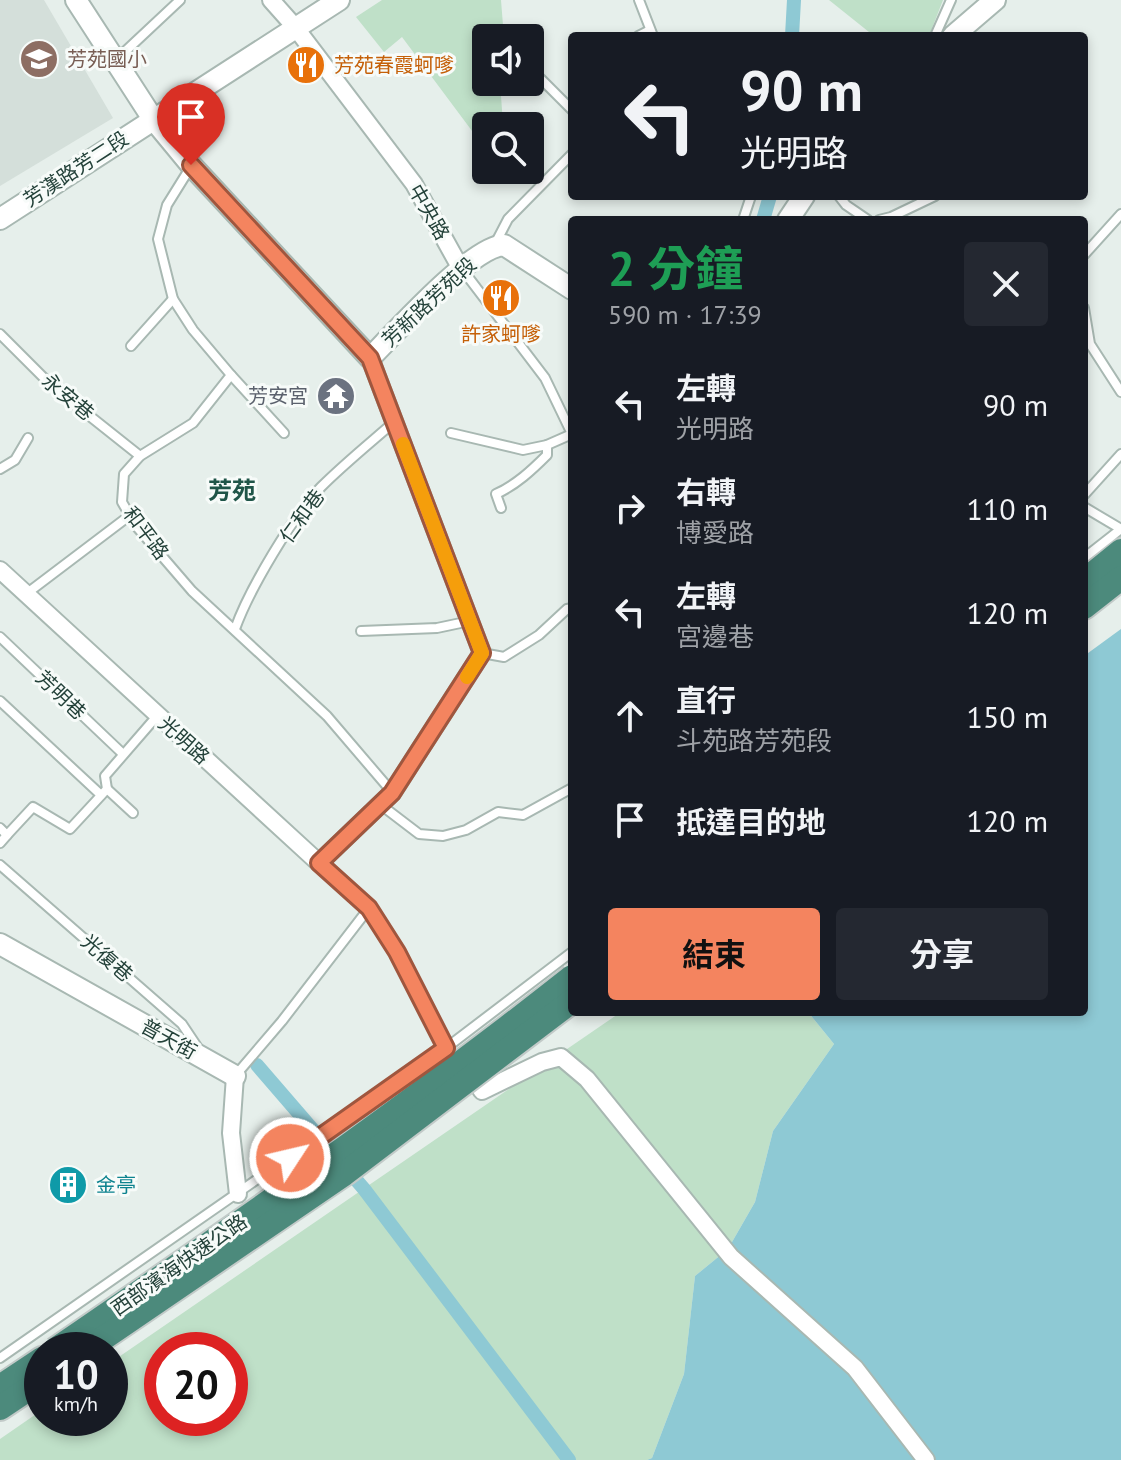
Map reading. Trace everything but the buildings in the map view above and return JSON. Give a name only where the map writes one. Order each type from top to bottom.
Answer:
[{"type":"highway","points":[[1088,578],[1121,551]]},
{"type":"highway","points":[[1088,604],[1121,578]]},
{"type":"highway","name":"西部濱海快速公路","points":[[81,1332],[333,1158],[568,980]]},
{"type":"highway","name":"西部濱海快速公路","points":[[112,1332],[344,1174],[568,1004]]},
{"type":"highway","points":[[0,1387],[24,1371]]},
{"type":"highway","points":[[0,1408],[24,1392]]},
{"type":"street","points":[[76,0],[153,119],[191,165],[370,358],[482,653],[387,799],[319,863]]},
{"type":"street","name":"中央路","points":[[271,0],[414,184],[461,269]]},
{"type":"street","name":"芳漢路芳二段","points":[[0,219],[339,0]]},
{"type":"street","points":[[958,32],[995,0]]},
{"type":"street","name":"芳新路芳苑段","points":[[370,358],[461,269],[494,246],[504,245],[568,286]]},
{"type":"street","name":"光明路","points":[[0,570],[319,863]]},
{"type":"street","name":"普天街","points":[[0,944],[235,1076]]},
{"type":"street","points":[[480,1088],[482,1091],[542,1062],[561,1057],[587,1079],[731,1257],[855,1368],[926,1460]]},
{"type":"street","points":[[235,1076],[231,1133],[238,1194]]},
{"type":"lane","points":[[115,60],[180,0]]},
{"type":"lane","points":[[639,0],[651,32]]},
{"type":"lane","points":[[937,32],[951,0]]},
{"type":"lane","points":[[544,82],[568,106]]},
{"type":"lane","points":[[494,246],[508,219],[568,158]]},
{"type":"lane","points":[[191,165],[167,205],[158,239],[173,299],[193,330],[284,433]]},
{"type":"lane","points":[[842,200],[862,216]]},
{"type":"lane","points":[[890,216],[928,200]]},
{"type":"lane","points":[[1088,251],[1121,214]]},
{"type":"lane","name":"中央路","points":[[461,269],[545,378],[568,426]]},
{"type":"lane","points":[[131,346],[173,299]]},
{"type":"lane","points":[[1088,332],[1090,344],[1121,392]]},
{"type":"lane","name":"永安巷","points":[[0,334],[52,386],[140,456]]},
{"type":"lane","points":[[140,456],[193,423],[231,375]]},
{"type":"lane","name":"仁和巷","points":[[235,629],[244,604],[260,576],[319,489],[394,422]]},
{"type":"lane","points":[[451,433],[523,450],[547,445],[568,436]]},
{"type":"lane","points":[[0,469],[15,460],[28,438]]},
{"type":"lane","points":[[501,508],[496,494],[512,487],[538,464],[547,455],[547,445]]},
{"type":"lane","points":[[1088,491],[1121,454]]},
{"type":"lane","name":"和平路","points":[[140,456],[124,474],[122,502],[129,516],[192,591],[327,716],[387,799],[419,834],[443,836],[466,830],[498,812],[523,815],[568,790]]},
{"type":"lane","points":[[1088,509],[1121,529],[1088,555]]},
{"type":"lane","points":[[26,594],[129,516]]},
{"type":"lane","points":[[482,653],[504,657],[539,635],[568,609]]},
{"type":"lane","points":[[361,631],[437,628],[470,621]]},
{"type":"lane","name":"芳明巷","points":[[0,637],[123,754]]},
{"type":"lane","points":[[0,701],[104,792],[133,813]]},
{"type":"lane","points":[[0,843],[33,807],[70,829],[104,792],[105,776],[157,716]]},
{"type":"lane","points":[[0,828],[7,835]]},
{"type":"lane","name":"光明路","points":[[319,863],[369,908],[397,952],[446,1048],[480,1088]]},
{"type":"lane","name":"光復巷","points":[[0,865],[182,1024],[205,1059]]},
{"type":"lane","points":[[235,1076],[282,1021],[369,908]]},
{"type":"lane","points":[[0,1358],[446,1048],[568,955]]},
{"type":"shaded area","name":"芳苑國小","points":[[0,0],[44,0],[113,118],[0,186]]},
{"type":"green space","points":[[382,0],[501,0],[503,24],[472,24],[472,96],[501,96],[502,112],[472,112],[472,131],[402,37],[384,52],[356,17]]},
{"type":"green space","points":[[829,0],[943,0],[931,32],[869,32]]},
{"type":"green space","points":[[615,1016],[811,1016],[834,1044],[773,1131],[755,1202],[728,1249],[695,1276],[684,1374],[652,1458],[0,1460],[0,1439],[24,1422],[24,1436],[128,1436],[128,1351],[144,1340],[144,1436],[248,1436],[248,1332],[155,1332]]},
{"type":"water","points":[[1121,629],[1121,1460],[647,1460],[652,1458],[684,1374],[695,1276],[728,1249],[755,1202],[773,1131],[834,1044],[811,1016],[1088,1016],[1088,653]]},
{"type":"waterway","points":[[792,32],[794,0]]},
{"type":"waterway","points":[[764,216],[769,200]]},
{"type":"waterway","points":[[257,1065],[364,1189],[569,1460]]},
{"type":"slow traffic","points":[[403,444],[482,653],[467,677]]},
{"type":"place","name":"芳苑國小","points":[[39,59]]},
{"type":"place","name":"芳苑春霞蚵嗲","points":[[306,65]]},
{"type":"place","name":"許家蚵嗲","points":[[501,298]]},
{"type":"place","name":"芳安宮","points":[[336,396]]},
{"type":"place","name":"金亭","points":[[68,1185]]},
{"type":"district","name":"芳苑","points":[[232,491]]},
{"type":"route","points":[[191,165],[370,358],[482,653],[392,793],[319,863],[369,908],[397,952],[446,1048],[290,1158]]}]
